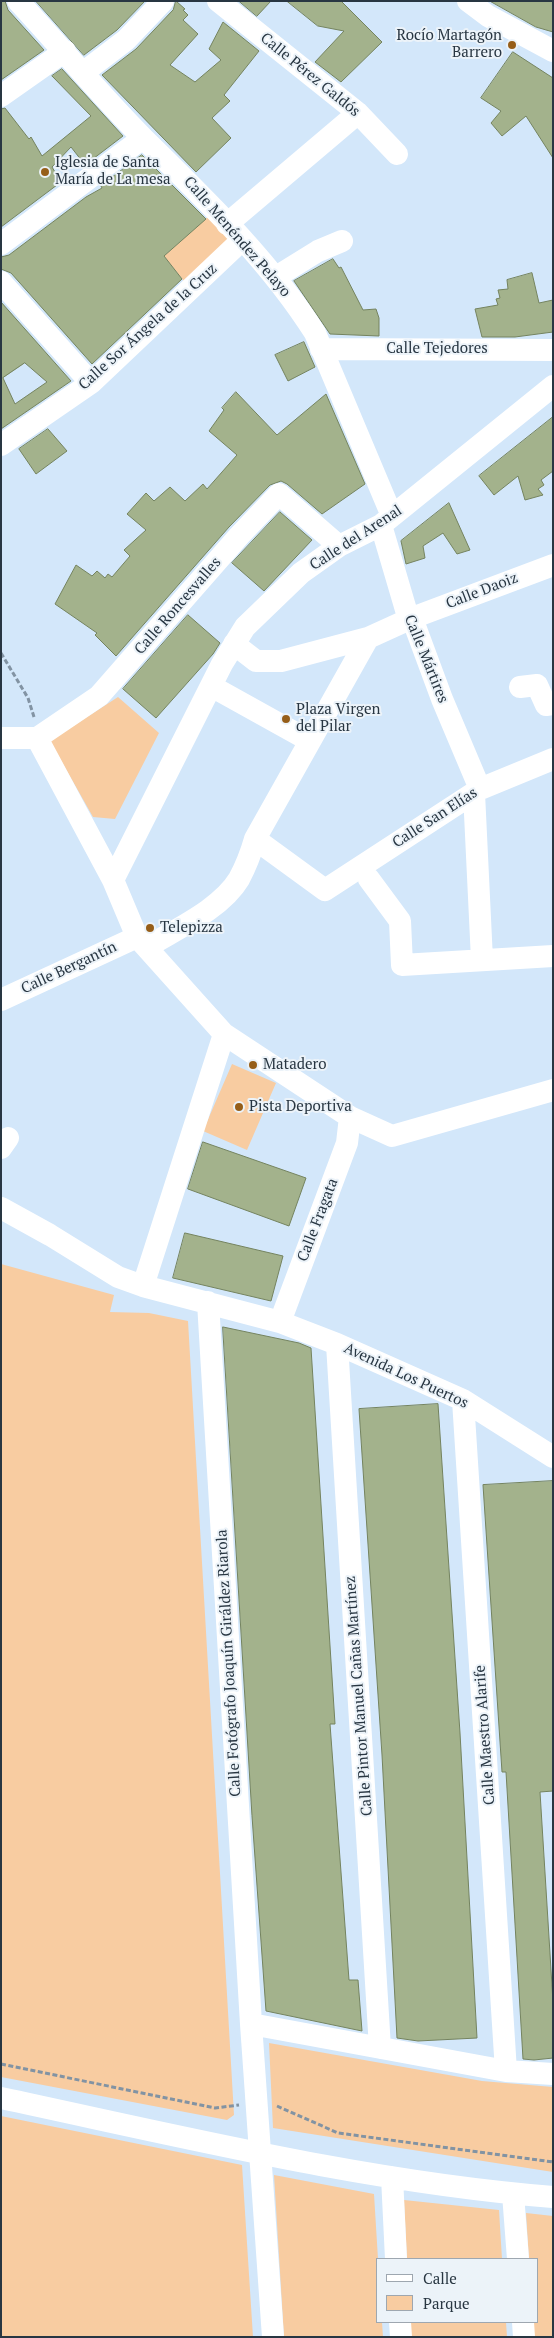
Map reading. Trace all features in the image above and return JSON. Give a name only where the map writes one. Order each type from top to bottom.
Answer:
[{"type":"street","name":"Calle Menéndez Pelayo","points":[[18,1],[143,138],[179,171],[276,278],[299,308],[315,333],[387,521]]},
{"type":"street","points":[[84,72],[126,40],[163,1]]},
{"type":"street","name":"Calle Pérez Galdós","points":[[218,1],[358,114],[397,154]]},
{"type":"street","points":[[468,1],[488,16],[553,51]]},
{"type":"street","points":[[1,96],[65,51]]},
{"type":"street","points":[[227,224],[358,114]]},
{"type":"street","points":[[1,244],[143,138]]},
{"type":"street","name":"Calle Sor Ángela de la Cruz","points":[[1,445],[91,383],[242,240]]},
{"type":"street","points":[[276,278],[318,251],[342,241]]},
{"type":"street","points":[[1,282],[91,383]]},
{"type":"street","name":"Calle Tejedores","points":[[321,349],[553,350]]},
{"type":"street","name":"Calle del Arenal","points":[[113,880],[211,686],[245,627],[301,574],[339,546],[387,521],[553,386]]},
{"type":"street","name":"Calle Roncesvalles","points":[[37,738],[99,696],[238,536],[279,494],[339,546]]},
{"type":"street","name":"Calle Mártires","points":[[387,521],[406,610],[412,618],[477,791]]},
{"type":"street","name":"Calle Daoiz","points":[[234,644],[256,661],[281,661],[368,638],[412,618],[553,565]]},
{"type":"street","name":"Calle Bergantín","points":[[1,1000],[142,942],[212,907],[238,880],[248,861],[255,839],[368,638]]},
{"type":"street","points":[[520,688],[536,685],[546,705],[553,704]]},
{"type":"street","points":[[211,686],[310,741]]},
{"type":"street","points":[[1,738],[37,738],[113,880],[142,942],[224,1034],[350,1117],[392,1136],[553,1090]]},
{"type":"street","name":"Calle San Elías","points":[[255,839],[324,890],[477,791],[553,759]]},
{"type":"street","points":[[477,791],[482,960]]},
{"type":"street","points":[[369,879],[400,921],[402,965],[553,956]]},
{"type":"street","points":[[143,1286],[224,1034]]},
{"type":"street","name":"Calle Fragata","points":[[280,1322],[347,1142],[350,1117]]},
{"type":"street","name":"Avenida Los Puertos","points":[[1,1208],[50,1235],[118,1277],[143,1286],[280,1322],[337,1344],[464,1400],[553,1457]]},
{"type":"street","name":"Calle Fotógrafo Joaquín Giráldez Riarola","points":[[208,1302],[251,2024],[273,2337]]},
{"type":"street","name":"Calle Pintor Manuel Cañas Martínez","points":[[337,1344],[380,2048]]},
{"type":"street","name":"Calle Maestro Alarife","points":[[464,1400],[506,2071]]},
{"type":"street","points":[[251,2024],[506,2071],[553,2074]]},
{"type":"street","points":[[1,2098],[261,2153],[392,2177],[513,2194],[553,2197]]},
{"type":"street","points":[[392,2177],[396,2258]]},
{"type":"street","points":[[513,2194],[518,2258]]},
{"type":"street","points":[[400,2323],[401,2337]]},
{"type":"street","points":[[522,2323],[524,2337]]},
{"type":"path","points":[[1,653],[28,698],[36,724],[37,738]]},
{"type":"green space","points":[[210,215],[235,241],[187,285],[164,256]]},
{"type":"green space","points":[[118,697],[159,733],[115,819],[93,817],[50,741]]},
{"type":"green space","name":"Pista Deportiva","points":[[232,1064],[276,1083],[247,1150],[203,1131]]},
{"type":"green space","points":[[1,1264],[114,1295],[110,1312],[149,1313],[188,1321],[234,2115],[227,2120],[1,2077]]},
{"type":"green space","points":[[269,2043],[482,2081],[553,2087],[553,2172],[273,2128]]},
{"type":"green space","points":[[1,2116],[242,2165],[253,2337],[1,2337]]},
{"type":"green space","points":[[274,2175],[374,2194],[378,2258],[376,2258],[376,2323],[382,2323],[383,2337],[284,2337]]},
{"type":"green space","points":[[404,2200],[499,2210],[502,2258],[407,2258]]},
{"type":"green space","points":[[526,2213],[553,2216],[553,2337],[534,2337],[533,2323],[539,2323],[539,2258],[529,2258]]},
{"type":"green space","points":[[411,2323],[506,2323],[507,2337],[411,2337]]},
{"type":"building","points":[[1,1],[5,1],[8,10],[44,50],[1,80]]},
{"type":"building","points":[[36,1],[145,1],[117,30],[84,55]]},
{"type":"building","points":[[176,1],[185,9],[183,10],[188,15],[183,20],[198,34],[170,65],[195,82],[221,60],[209,49],[223,22],[259,51],[224,95],[230,101],[212,118],[231,138],[196,172],[102,75],[136,49],[173,10]]},
{"type":"building","points":[[239,1],[271,1],[257,16]]},
{"type":"building","points":[[287,1],[341,1],[382,42],[341,82],[315,62],[344,31],[318,26]]},
{"type":"building","points":[[490,1],[553,1],[553,32],[536,27]]},
{"type":"building","points":[[513,52],[553,78],[553,158],[526,116],[502,136],[491,123],[501,111],[481,98]]},
{"type":"building","points":[[62,69],[123,136],[85,165],[71,147],[52,167],[61,182],[1,227],[1,109],[5,108],[29,139],[31,137],[42,156],[91,116],[52,76]]},
{"type":"building","points":[[142,155],[206,219],[164,256],[182,279],[92,364],[11,273],[1,269],[1,257],[9,255],[86,197],[102,188],[101,186]]},
{"type":"building","points":[[333,259],[339,268],[341,267],[363,310],[376,309],[379,318],[379,336],[330,334],[294,281]]},
{"type":"building","points":[[532,273],[539,303],[553,300],[553,332],[515,337],[482,337],[475,309],[498,305],[496,299],[500,298],[498,290],[508,289],[507,280]]},
{"type":"building","points":[[1,302],[71,381],[1,429]],"holes":[[[25,363],[47,382],[15,404],[3,378]]]},
{"type":"building","points":[[304,342],[315,367],[288,381],[275,355]]},
{"type":"building","points":[[236,392],[277,435],[326,394],[365,484],[322,514],[287,484],[281,481],[270,485],[229,527],[116,656],[95,635],[97,633],[55,604],[76,565],[92,576],[97,571],[105,578],[108,574],[112,577],[130,556],[124,550],[146,530],[127,514],[146,493],[154,501],[170,487],[185,501],[203,484],[207,489],[237,455],[209,431],[224,410],[222,408]]},
{"type":"building","points":[[553,417],[553,471],[541,480],[544,485],[538,489],[543,495],[525,500],[518,476],[494,495],[479,476]]},
{"type":"building","points":[[48,429],[67,451],[36,474],[19,449]]},
{"type":"building","points":[[449,503],[470,550],[457,554],[443,533],[423,546],[425,558],[406,564],[401,541]]},
{"type":"building","points":[[280,512],[312,540],[264,591],[232,563]]},
{"type":"building","points":[[188,615],[220,643],[213,654],[156,718],[123,689]]},
{"type":"building","points":[[203,1142],[306,1178],[289,1226],[188,1189]]},
{"type":"building","points":[[185,1233],[283,1256],[271,1301],[173,1278]]},
{"type":"building","points":[[223,1327],[299,1343],[311,1348],[335,1724],[330,1724],[349,1980],[358,1980],[362,2031],[266,2011],[252,1816]]},
{"type":"building","points":[[438,1404],[460,1733],[477,2038],[418,2041],[397,2038],[382,1755],[359,1409]]},
{"type":"building","points":[[553,1481],[553,1791],[540,1792],[553,2002],[553,2058],[534,2060],[523,2059],[506,1772],[502,1772],[483,1485]]},
{"type":"place","name":"Rocío Martagón Barrero","points":[[512,45]]},
{"type":"place","name":"Iglesia de Santa María de La mesa","points":[[45,172]]},
{"type":"place","name":"Plaza Virgen del Pilar","points":[[286,719]]},
{"type":"place","name":"Telepizza","points":[[150,928]]},
{"type":"place","name":"Matadero","points":[[253,1065]]},
{"type":"place","name":"Pista Deportiva","points":[[239,1107]]}]
